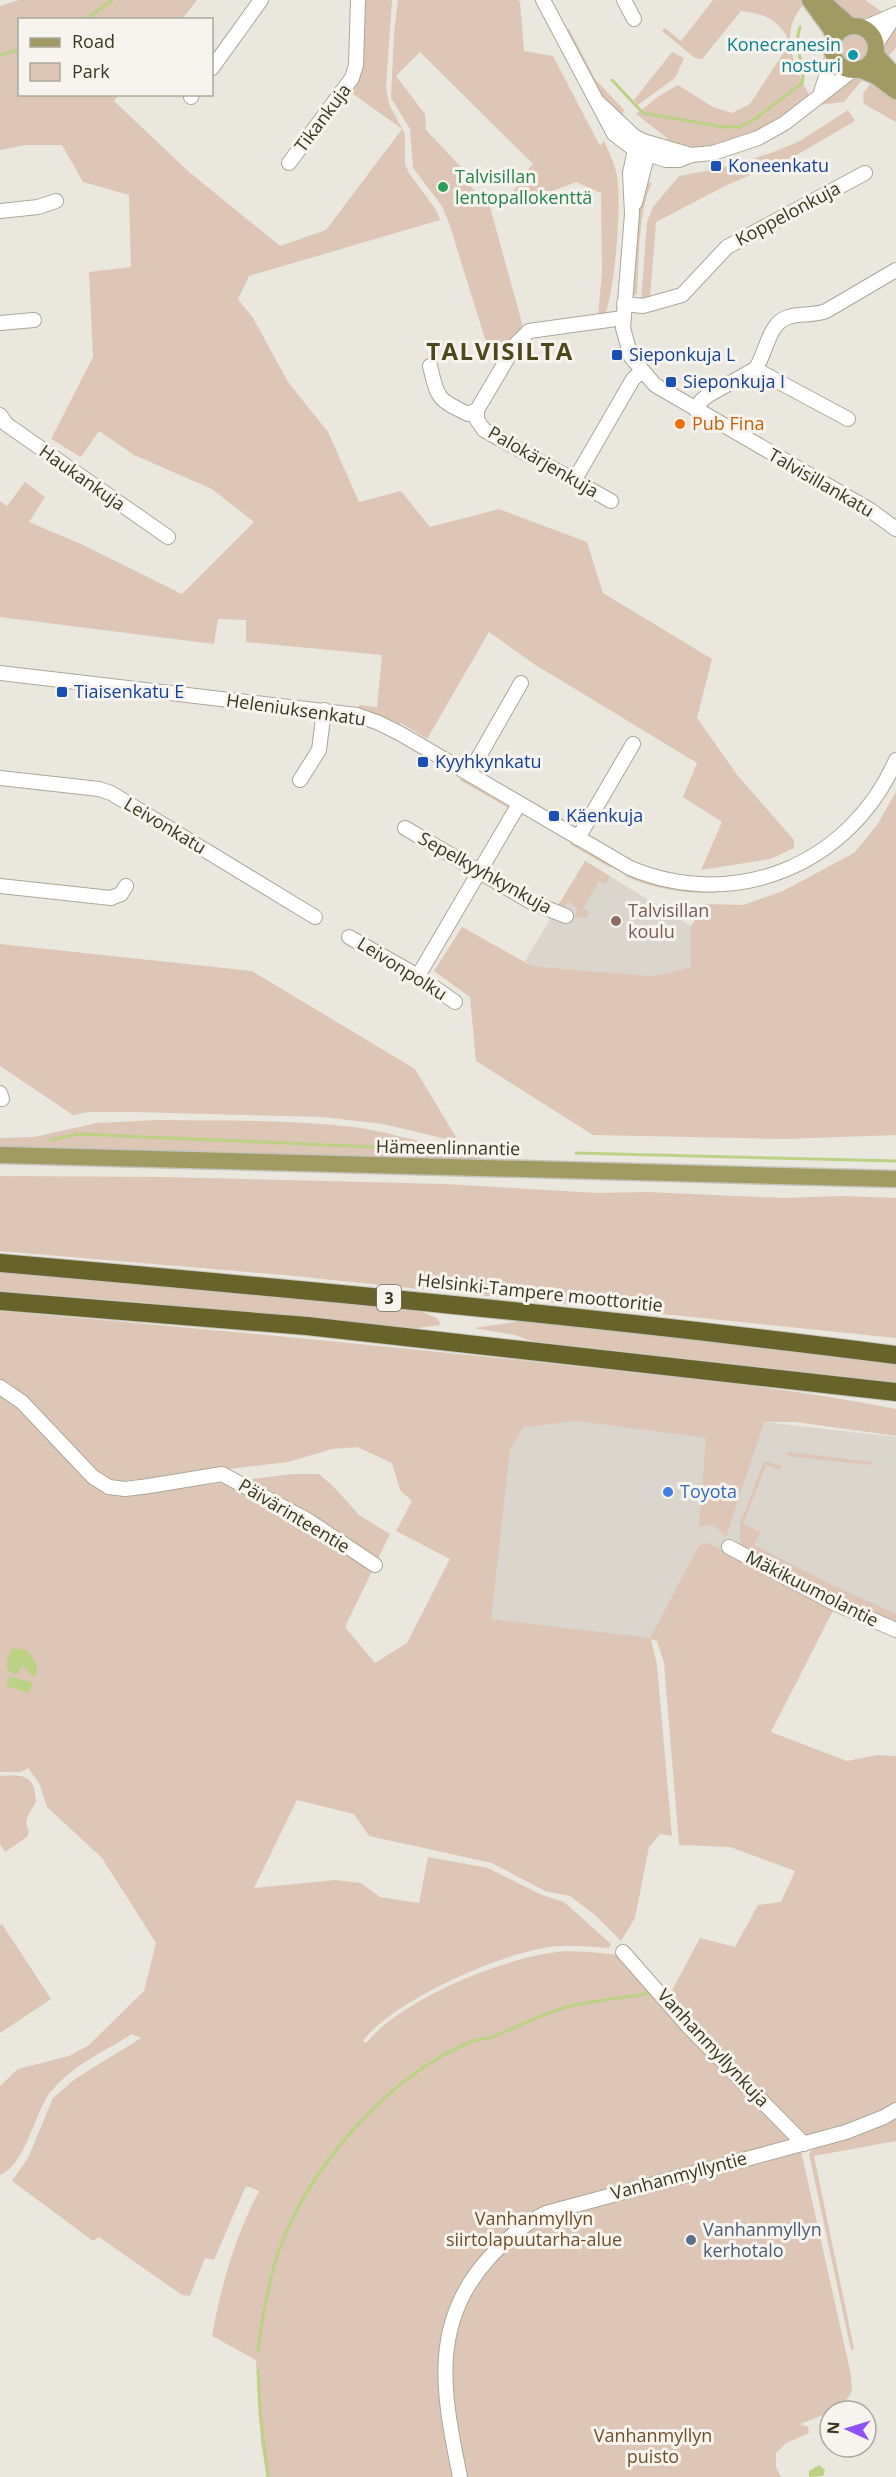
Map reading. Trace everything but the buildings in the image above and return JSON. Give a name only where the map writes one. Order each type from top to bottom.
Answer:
[{"type":"highway","name":"Helsinki-Tampere moottoritie","points":[[0,1263],[311,1290],[896,1355]]},
{"type":"highway","name":"3","points":[[0,1301],[307,1326],[891,1393]]},
{"type":"main road","points":[[810,0],[831,29],[834,37],[833,56],[842,67],[876,76],[896,91]]},
{"type":"main road","points":[[821,0],[857,27],[870,32],[875,50],[896,77]]},
{"type":"main road","points":[[834,37],[839,31],[857,27]]},
{"type":"main road","points":[[856,70],[871,62],[875,50]]},
{"type":"main road","name":"Hämeenlinnantie","points":[[0,1155],[896,1179]]},
{"type":"street","points":[[213,67],[261,0]]},
{"type":"street","name":"Tikankuja","points":[[289,163],[352,78],[356,65],[358,0]]},
{"type":"street","points":[[543,0],[614,134],[642,149],[679,160],[691,155],[729,149],[758,138],[785,123],[820,94],[856,70]]},
{"type":"street","points":[[624,0],[634,19]]},
{"type":"street","points":[[857,27],[896,14]]},
{"type":"street","points":[[875,50],[896,14]]},
{"type":"street","points":[[820,94],[833,56]]},
{"type":"street","name":"Talvisillankatu","points":[[642,149],[632,214],[623,311],[628,350],[641,372],[655,385],[870,510],[896,528]]},
{"type":"street","name":"Koppelonkuja","points":[[477,415],[516,344],[529,331],[623,311],[682,295],[727,247],[865,173]]},
{"type":"street","points":[[0,211],[38,207],[56,201]]},
{"type":"street","points":[[696,410],[707,396],[755,369],[779,322],[787,317],[826,311],[896,270]]},
{"type":"street","points":[[0,323],[34,320]]},
{"type":"street","name":"Palokärjenkuja","points":[[430,366],[437,394],[443,402],[468,414],[477,415],[484,430],[611,501]]},
{"type":"street","points":[[755,369],[848,419]]},
{"type":"street","points":[[574,481],[633,379],[641,372]]},
{"type":"street","name":"Haukankuja","points":[[0,415],[6,424],[168,537]]},
{"type":"street","name":"Heleniuksenkatu","points":[[0,676],[357,715],[379,723],[630,867],[670,881],[694,885],[719,885],[765,878],[808,858],[842,834],[871,803],[896,760]]},
{"type":"street","points":[[469,774],[521,683]]},
{"type":"street","points":[[300,780],[319,750],[324,710]]},
{"type":"street","points":[[578,838],[633,744]]},
{"type":"street","name":"Leivonkatu","points":[[0,778],[99,789],[111,793],[315,917]]},
{"type":"street","points":[[418,976],[519,804]]},
{"type":"street","name":"Sepelkyyhkynkuja","points":[[405,828],[531,902],[566,916]]},
{"type":"street","points":[[0,886],[111,898],[121,894],[126,886]]},
{"type":"street","name":"Leivonpolku","points":[[350,937],[418,976],[455,1002]]},
{"type":"street","name":"Päivärinteentie","points":[[0,1387],[22,1402],[93,1477],[109,1486],[125,1489],[222,1474],[309,1521],[375,1565]]},
{"type":"street","name":"Mäkikuumolantie","points":[[729,1547],[837,1604],[896,1630]]},
{"type":"street","name":"Vanhanmyllynkuja","points":[[623,1952],[696,2034],[804,2144]]},
{"type":"street","name":"Vanhanmyllyntie","points":[[460,2477],[444,2389],[444,2357],[449,2332],[458,2305],[471,2281],[496,2250],[523,2226],[546,2213],[804,2144],[866,2125],[896,2110]]},
{"type":"shaded area","name":"Talvisillan koulu","points":[[585,861],[691,926],[691,967],[653,976],[532,966],[525,961]]},
{"type":"shaded area","points":[[575,1421],[706,1438],[764,1422],[896,1437],[896,1624],[726,1538],[722,1550],[709,1543],[699,1545],[650,1639],[490,1619],[510,1450],[523,1428]]},
{"type":"shaded area","points":[[13,1648],[28,1651],[36,1663],[37,1675],[32,1676],[22,1665],[17,1675],[7,1670],[7,1660]]},
{"type":"shaded area","points":[[10,1676],[33,1683],[29,1693],[6,1686]]},
{"type":"shaded area","points":[[819,2465],[825,2470],[823,2476],[809,2477],[809,2471]]},
{"type":"green space","points":[[19,0],[197,0],[183,18],[18,18],[18,96],[118,96],[114,101],[188,171],[280,246],[326,230],[402,129],[349,91],[363,0],[392,0],[386,87],[389,104],[405,134],[405,164],[436,210],[440,220],[249,276],[238,299],[253,318],[288,382],[328,432],[359,502],[401,491],[430,527],[499,509],[587,542],[603,593],[712,659],[697,718],[738,776],[794,840],[794,848],[770,859],[701,870],[722,822],[683,797],[697,763],[534,664],[489,632],[427,739],[401,723],[398,726],[359,710],[359,705],[377,707],[382,655],[246,642],[246,620],[218,619],[214,644],[0,617],[0,501],[7,506],[25,482],[45,497],[29,522],[81,544],[182,594],[254,522],[212,489],[134,455],[99,431],[81,457],[51,439],[93,357],[89,272],[131,267],[129,195],[83,182],[62,145],[25,145],[0,150],[0,6]]},
{"type":"green space","points":[[398,0],[518,0],[520,2],[524,51],[553,56],[600,146],[604,141],[616,172],[619,206],[617,246],[612,287],[605,315],[598,316],[602,272],[601,193],[576,182],[552,191],[507,198],[521,182],[519,179],[533,164],[420,52],[396,76],[425,114],[426,130],[462,168],[460,175],[490,207],[522,323],[522,332],[501,361],[492,353],[486,342],[449,223],[442,206],[413,168],[410,129],[391,98]]},
{"type":"green space","points":[[713,0],[800,0],[803,5],[791,27],[791,50],[809,95],[769,124],[735,141],[702,149],[687,148],[669,142],[636,114],[678,85],[713,107],[732,113],[750,104],[784,52],[787,36],[773,21],[741,11],[702,59],[695,58],[662,31],[665,28],[681,41]]},
{"type":"green space","points":[[827,0],[865,0],[885,14],[860,18],[847,14]]},
{"type":"green space","points":[[896,26],[896,48],[886,58],[884,42]]},
{"type":"green space","points":[[569,29],[595,79],[624,110],[621,119],[603,99],[566,30]]},
{"type":"green space","points":[[853,34],[863,38],[867,48],[863,58],[853,62],[843,58],[839,48],[843,38]]},
{"type":"green space","points":[[672,52],[684,58],[675,78],[638,105],[634,100]]},
{"type":"green space","points":[[854,76],[864,78],[844,102],[819,105]]},
{"type":"green space","points":[[870,84],[896,99],[896,122],[864,104],[863,94]]},
{"type":"green space","points":[[848,110],[855,121],[795,156],[727,185],[656,222],[650,299],[641,302],[647,222],[653,207],[679,176],[726,167],[771,153],[800,141]]},
{"type":"green space","points":[[645,181],[652,183],[644,207],[637,293],[633,297],[631,294],[637,213]]},
{"type":"green space","points":[[220,704],[313,714],[317,719],[220,707]]},
{"type":"green space","points":[[462,776],[510,805],[510,809],[460,780]]},
{"type":"green space","points":[[896,792],[896,1135],[785,1139],[593,1135],[476,1061],[470,997],[434,971],[462,927],[532,966],[653,976],[691,967],[691,926],[705,904],[743,905],[783,891],[854,853],[877,825]]},
{"type":"green space","points":[[572,841],[611,864],[611,868],[570,844]]},
{"type":"green space","points":[[585,861],[610,876],[605,884],[599,881],[583,908],[589,912],[586,918],[575,917],[577,909],[570,902],[556,909]]},
{"type":"green space","points":[[629,874],[671,887],[717,891],[717,893],[693,893],[658,887],[625,876]]},
{"type":"green space","points":[[0,944],[252,971],[415,1069],[459,1142],[383,1124],[323,1117],[132,1112],[89,1112],[73,1115],[0,1066]]},
{"type":"green space","points":[[158,1120],[259,1121],[335,1125],[375,1131],[454,1149],[486,1151],[486,1157],[476,1160],[0,1147],[0,1138],[34,1137],[97,1123]]},
{"type":"green space","points":[[0,1176],[165,1177],[445,1184],[598,1193],[647,1192],[782,1198],[844,1196],[896,1198],[896,1338],[284,1275],[0,1251]]},
{"type":"green space","points":[[0,1271],[413,1308],[437,1318],[441,1325],[410,1329],[139,1302],[0,1291]]},
{"type":"green space","points":[[0,1311],[352,1343],[689,1378],[855,1401],[896,1409],[896,1436],[796,1422],[764,1422],[726,1537],[714,1525],[699,1526],[706,1438],[575,1421],[523,1428],[510,1450],[491,1619],[650,1638],[699,1545],[709,1543],[834,1609],[771,1732],[847,1761],[877,1755],[896,1756],[896,2102],[892,2105],[862,2122],[809,2136],[803,2135],[668,1998],[700,1938],[735,1947],[758,1905],[781,1902],[795,1871],[730,1847],[679,1845],[664,1663],[657,1641],[651,1639],[657,1665],[672,1836],[660,1834],[649,1847],[635,1918],[621,1941],[595,1915],[570,1896],[545,1891],[492,1863],[369,1836],[354,1814],[297,1800],[254,1888],[335,1880],[361,1883],[380,1897],[419,1903],[428,1857],[488,1868],[542,1895],[564,1902],[611,1944],[609,1948],[559,1946],[511,1956],[453,1979],[425,1994],[399,2009],[378,2025],[363,2041],[366,2043],[402,2012],[426,1998],[451,1985],[503,1965],[567,1951],[618,1955],[792,2136],[801,2151],[851,2375],[852,2391],[847,2399],[818,2399],[818,2417],[800,2424],[808,2427],[809,2433],[786,2443],[776,2453],[776,2467],[781,2477],[267,2477],[261,2443],[256,2360],[212,2336],[230,2262],[259,2191],[246,2186],[214,2260],[205,2258],[190,2296],[182,2295],[99,2237],[93,2241],[12,2181],[28,2158],[53,2098],[75,2079],[141,2038],[132,2034],[86,2061],[55,2086],[42,2105],[22,2152],[8,2170],[0,2175],[0,2086],[18,2069],[69,2056],[89,2045],[144,1991],[156,1943],[102,1858],[47,1807],[39,1783],[28,1768],[21,1772],[0,1772],[0,1393],[22,1410],[100,1488],[117,1496],[292,1474],[319,1474],[359,1515],[390,1534],[345,1627],[375,1663],[407,1643],[450,1559],[396,1531],[412,1501],[400,1490],[392,1463],[357,1447],[332,1449],[288,1462],[123,1481],[105,1480],[0,1383]]},
{"type":"green space","points":[[529,1320],[896,1361],[896,1382],[531,1341],[515,1335],[474,1328]]},
{"type":"green space","points":[[788,1452],[872,1462],[871,1465],[787,1456]]},
{"type":"green space","points":[[764,1461],[782,1466],[780,1470],[766,1465],[743,1524],[761,1532],[754,1545],[830,1584],[896,1614],[896,1624],[835,1598],[740,1544],[740,1524]]},
{"type":"green space","points":[[0,1776],[26,1778],[33,1786],[36,1801],[26,1823],[29,1832],[27,1837],[5,1852],[0,1844]]},
{"type":"green space","points":[[2,1924],[51,1999],[0,2033],[0,1925]]},
{"type":"green space","points":[[896,2114],[896,2141],[814,2156],[854,2349],[851,2350],[809,2154],[814,2147]]},
{"type":"waterway","points":[[88,18],[112,0]]},
{"type":"waterway","points":[[612,80],[643,113],[724,127],[740,127],[755,119],[802,83],[803,71],[798,50],[800,27]]},
{"type":"waterway","points":[[0,55],[18,50]]},
{"type":"waterway","points":[[51,1140],[78,1134],[398,1148]]},
{"type":"waterway","points":[[576,1153],[896,1161]]},
{"type":"waterway","points":[[258,2351],[271,2277],[278,2253],[292,2221],[309,2189],[330,2158],[382,2101],[441,2056],[473,2041],[492,2037],[567,2007],[652,1993]]},
{"type":"waterway","points":[[258,2371],[260,2412],[268,2477]]},
{"type":"place","name":"Konecranesin nosturi","points":[[853,55]]},
{"type":"place","name":"Koneenkatu","points":[[716,166]]},
{"type":"place","name":"Talvisillan lentopallokenttä","points":[[443,187]]},
{"type":"place","name":"Sieponkuja L","points":[[617,355]]},
{"type":"place","name":"Sieponkuja I","points":[[671,382]]},
{"type":"place","name":"Pub Fina","points":[[680,424]]},
{"type":"place","name":"Tiaisenkatu E","points":[[62,692]]},
{"type":"place","name":"Kyyhkynkatu","points":[[423,762]]},
{"type":"place","name":"Käenkuja","points":[[554,816]]},
{"type":"place","name":"Talvisillan koulu","points":[[616,921]]},
{"type":"place","name":"Toyota","points":[[668,1492]]},
{"type":"place","name":"Vanhanmyllyn kerhotalo","points":[[691,2240]]},
{"type":"district","name":"TALVISILTA","points":[[500,352]]},
{"type":"park label","name":"Vanhanmyllyn siirtolapuutarha-alue","points":[[534,2229]]},
{"type":"park label","name":"Vanhanmyllyn puisto","points":[[653,2446]]}]
